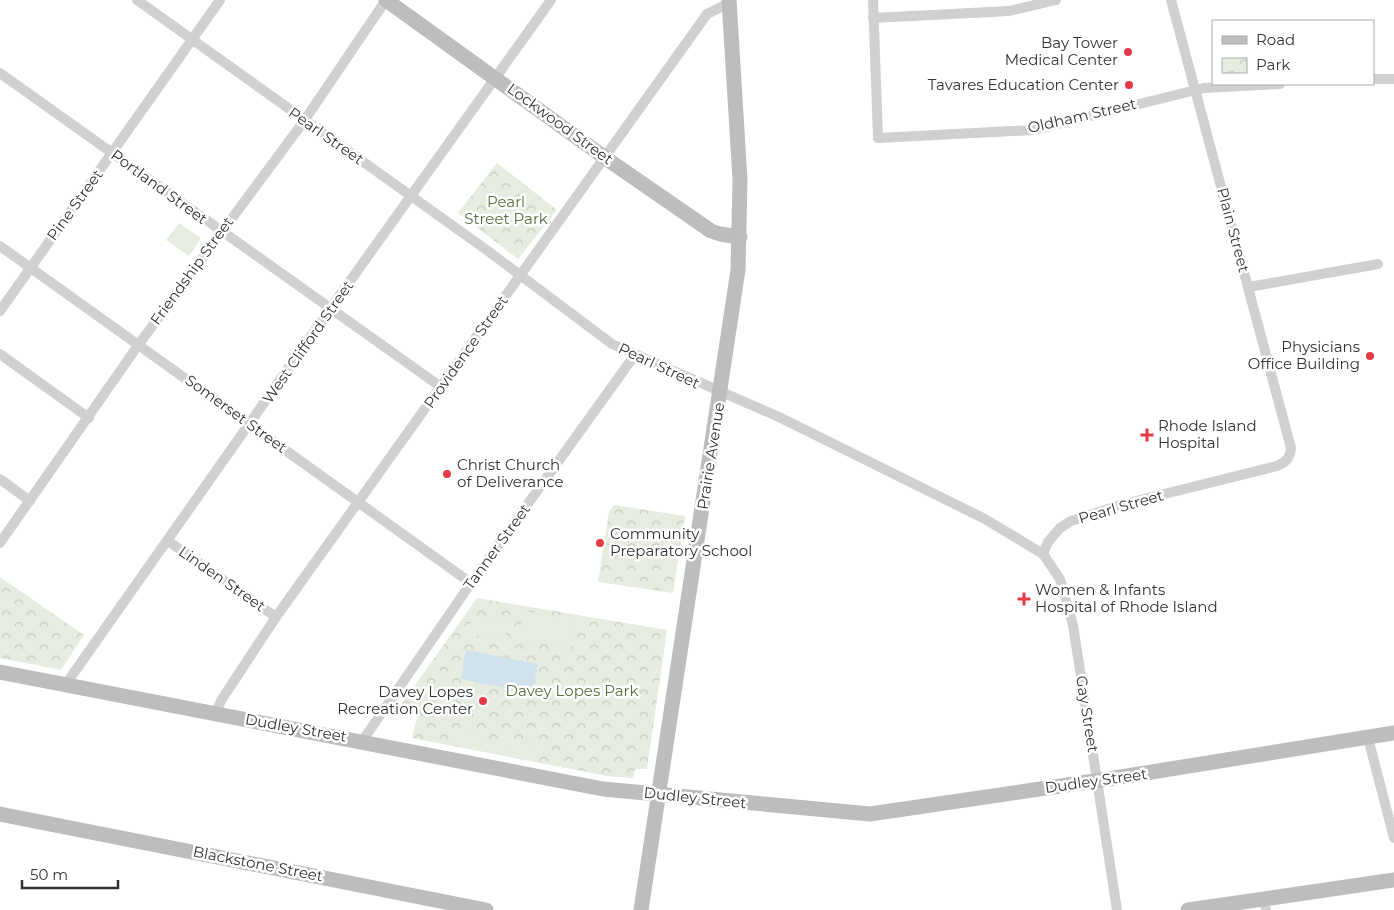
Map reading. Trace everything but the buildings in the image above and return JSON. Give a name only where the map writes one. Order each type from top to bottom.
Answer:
[{"type":"street","name":"Pearl Street","points":[[137,0],[411,196],[612,344],[634,356],[779,417],[967,511],[1043,554],[1048,542],[1060,528],[1071,521],[1120,505],[1277,466],[1287,460]]},
{"type":"street","name":"Pine Street","points":[[0,311],[220,0]]},
{"type":"street","name":"Lockwood Street","points":[[386,0],[604,157],[711,231],[740,237]]},
{"type":"street","name":"Friendship Street","points":[[0,543],[139,344],[220,232],[304,121],[386,0]]},
{"type":"street","name":"West Clifford Street","points":[[66,684],[330,309],[551,0]]},
{"type":"street","points":[[873,0],[873,18],[1009,11],[1056,0]]},
{"type":"street","name":"Plain Street","points":[[1171,0],[1291,448],[1287,460]]},
{"type":"street","name":"Providence Street","points":[[215,713],[222,699],[276,617],[707,14],[729,1]]},
{"type":"street","name":"Prairie Avenue","points":[[641,910],[735,305],[740,237],[740,180],[729,1]]},
{"type":"street","name":"Oldham Street","points":[[873,18],[878,138],[1034,130],[1195,90],[1266,85]]},
{"type":"street","name":"Portland Street","points":[[0,73],[220,232],[442,387]]},
{"type":"street","points":[[1374,80],[1394,78]]},
{"type":"street","name":"Somerset Street","points":[[0,246],[471,583]]},
{"type":"street","points":[[1249,287],[1378,264]]},
{"type":"street","points":[[0,354],[89,418]]},
{"type":"street","name":"Tanner Street","points":[[363,740],[471,583],[634,356]]},
{"type":"street","points":[[0,480],[30,501]]},
{"type":"street","name":"Linden Street","points":[[168,541],[276,617]]},
{"type":"street","name":"Gay Street","points":[[1043,554],[1060,579],[1073,625],[1099,781],[1117,910]]},
{"type":"street","name":"Dudley Street","points":[[0,672],[363,740],[603,788],[658,795],[870,814],[1099,781],[1394,733]]},
{"type":"street","points":[[1368,738],[1394,838]]},
{"type":"street","name":"Blackstone Street","points":[[0,814],[486,910]]},
{"type":"street","points":[[1188,910],[1265,905],[1394,880]]},
{"type":"green space","name":"Pearl Street Park","points":[[497,163],[557,210],[518,259],[458,213]]},
{"type":"green space","points":[[179,223],[201,238],[189,256],[166,240]]},
{"type":"green space","points":[[614,505],[685,516],[673,593],[598,582],[609,512]]},
{"type":"green space","points":[[0,577],[84,635],[61,670],[0,658]]},
{"type":"green space","name":"Davey Lopes Park","points":[[477,598],[667,630],[647,769],[635,769],[633,778],[607,776],[412,738],[419,710],[401,705]]},
{"type":"green space","points":[[523,611],[576,620],[571,649],[518,640]]},
{"type":"green space","points":[[472,615],[507,619],[505,641],[469,634]]},
{"type":"green space","points":[[459,728],[482,732],[481,739],[513,745],[514,739],[537,743],[533,761],[456,746]]},
{"type":"water","points":[[466,650],[538,664],[532,693],[461,679]]},
{"type":"place","name":"Bay Tower Medical Center","points":[[1128,52]]},
{"type":"place","name":"Tavares Education Center","points":[[1129,85]]},
{"type":"place","name":"Physicians Office Building","points":[[1370,356]]},
{"type":"place","name":"Rhode Island Hospital","points":[[1147,435]]},
{"type":"place","name":"Christ Church of Deliverance","points":[[447,474]]},
{"type":"place","name":"Community Preparatory School","points":[[600,543]]},
{"type":"place","name":"Women & Infants Hospital of Rhode Island","points":[[1024,599]]},
{"type":"place","name":"Davey Lopes Recreation Center","points":[[483,701]]}]
